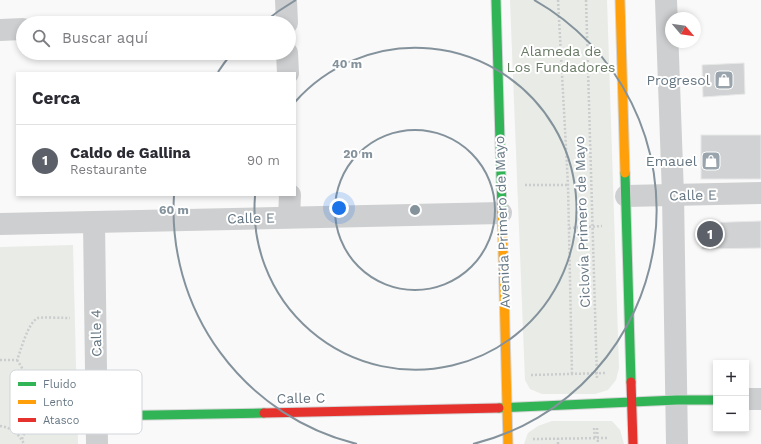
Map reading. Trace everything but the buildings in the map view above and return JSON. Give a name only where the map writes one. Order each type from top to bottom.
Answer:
[{"type":"main road","name":"Avenida Primero de Mayo","points":[[496,0],[508,442]]},
{"type":"main road","points":[[620,0],[632,441]]},
{"type":"main road","name":"Calle C","points":[[142,416],[507,408],[597,403],[713,400]]},
{"type":"street","points":[[286,0],[287,16]]},
{"type":"street","points":[[666,0],[673,195],[677,444]]},
{"type":"street","points":[[0,30],[16,29]]},
{"type":"street","points":[[287,60],[288,72]]},
{"type":"street","name":"Calle E","points":[[626,196],[761,194]]},
{"type":"street","points":[[289,217],[290,196]]},
{"type":"street","name":"Calle E","points":[[0,224],[501,213]]},
{"type":"street","name":"Calle 4","points":[[94,222],[96,370]]},
{"type":"street","points":[[749,399],[761,399]]},
{"type":"path","points":[[558,0],[568,185],[572,374]]},
{"type":"path","name":"Ciclovía Primero de Mayo","points":[[586,0],[598,444]]},
{"type":"path","points":[[500,185],[568,185]]},
{"type":"path","points":[[569,228],[626,225]]},
{"type":"path","points":[[23,370],[18,360],[24,338],[32,324],[38,318],[72,318]]},
{"type":"path","points":[[0,360],[18,360]]},
{"type":"path","points":[[506,376],[631,373]]},
{"type":"path","points":[[0,426],[10,429]]},
{"type":"path","points":[[17,434],[22,439],[24,444]]},
{"type":"path","points":[[22,439],[24,434]]},
{"type":"path","points":[[508,442],[558,438],[598,438],[632,441]]},
{"type":"path","points":[[558,438],[558,444]]},
{"type":"green space","name":"Alameda de Los Fundadores","points":[[510,0],[607,0],[619,368],[616,380],[608,390],[595,394],[542,394],[530,389],[525,380]]},
{"type":"green space","points":[[73,245],[76,370],[10,370],[10,434],[78,434],[78,444],[0,444],[0,247]]},
{"type":"green space","points":[[552,421],[612,421],[620,430],[624,444],[524,444],[528,433],[538,426]]},
{"type":"traffic: fast","points":[[496,0],[502,212]]},
{"type":"traffic: fast","points":[[625,173],[631,382]]},
{"type":"traffic: fast","points":[[499,408],[677,400],[713,400]]},
{"type":"traffic: fast","points":[[142,415],[264,413]]},
{"type":"traffic: slow","points":[[620,0],[625,173]]},
{"type":"traffic: slow","points":[[502,212],[508,444]]},
{"type":"traffic: jam","points":[[631,382],[633,444]]},
{"type":"traffic: jam","points":[[264,413],[499,408]]},
{"type":"place","name":"Progresol","points":[[724,80]]},
{"type":"place","name":"Emauel","points":[[711,161]]},
{"type":"place","name":"Caldo de Gallina","points":[[710,234]]}]
